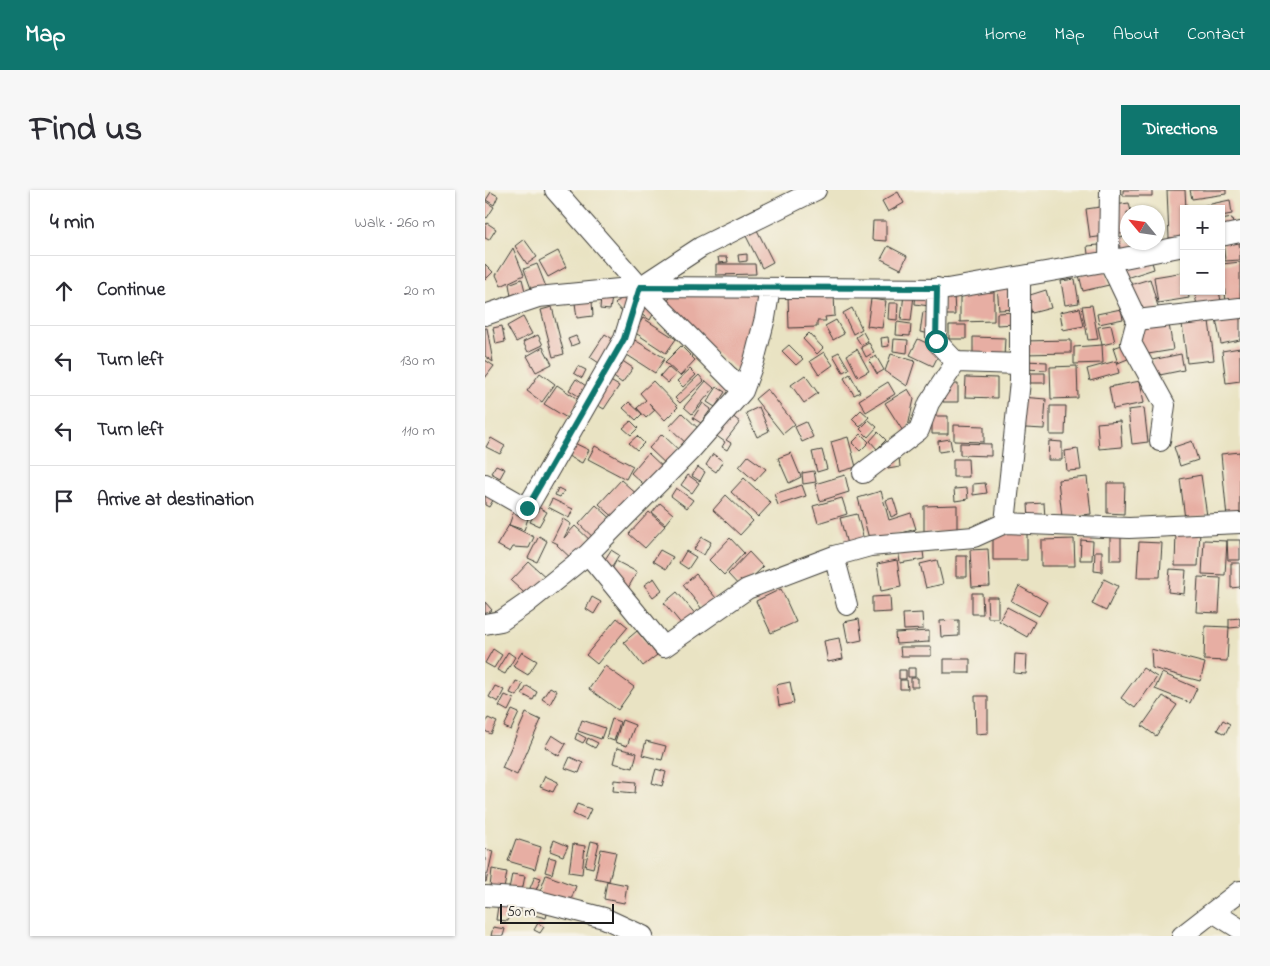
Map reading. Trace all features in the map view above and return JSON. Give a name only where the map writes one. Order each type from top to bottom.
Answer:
[{"type":"street","points":[[555,190],[640,287],[743,391]]},
{"type":"street","points":[[485,484],[527,508],[624,339],[640,287],[701,247],[816,190]]},
{"type":"street","points":[[1110,190],[1109,261],[1137,320],[1131,344],[1165,405],[1160,441]]},
{"type":"street","points":[[1225,235],[1240,232]]},
{"type":"street","points":[[485,316],[537,297],[640,287],[947,289],[1180,247]]},
{"type":"street","points":[[1005,523],[1020,381],[1020,277]]},
{"type":"street","points":[[485,624],[501,621],[588,554],[690,450],[743,391],[754,361],[765,318],[770,288]]},
{"type":"street","points":[[937,288],[936,341],[955,362],[1020,364]]},
{"type":"street","points":[[1137,320],[1240,308]]},
{"type":"street","points":[[863,473],[919,430],[929,402],[955,362]]},
{"type":"street","points":[[588,554],[664,647],[747,588],[834,556],[870,546],[974,537],[1005,523],[1129,528],[1240,523]]},
{"type":"street","points":[[834,556],[847,605]]},
{"type":"street","points":[[1183,936],[1240,892]]},
{"type":"street","points":[[485,896],[531,899],[604,918],[616,930],[643,936]]},
{"type":"street","points":[[1213,912],[1240,929]]},
{"type":"building","points":[[1123,190],[1152,190],[1152,196],[1123,196]]},
{"type":"building","points":[[1167,190],[1185,190],[1186,205],[1180,205],[1180,237],[1169,238]]},
{"type":"building","points":[[1190,190],[1226,190],[1226,194],[1192,199]]},
{"type":"building","points":[[491,192],[498,196],[494,205],[486,200]]},
{"type":"building","points":[[898,192],[904,203],[888,212],[882,201]]},
{"type":"building","points":[[1230,200],[1232,214],[1225,215],[1225,205],[1206,205]]},
{"type":"building","points":[[485,201],[494,207],[487,218],[485,217]]},
{"type":"building","points":[[1129,203],[1129,205],[1120,205],[1120,234],[1090,238],[1086,209]]},
{"type":"building","points":[[1232,218],[1234,232],[1225,234],[1225,219]]},
{"type":"building","points":[[873,221],[886,221],[886,241],[872,240]]},
{"type":"building","points":[[487,223],[496,229],[489,240],[485,238],[485,226]]},
{"type":"building","points":[[754,224],[773,262],[762,268],[743,230]]},
{"type":"building","points":[[1120,237],[1120,250],[1134,251],[1114,253],[1112,238]]},
{"type":"building","points":[[524,239],[537,257],[527,264],[515,246]]},
{"type":"building","points":[[1239,239],[1240,260],[1225,261],[1225,241]]},
{"type":"building","points":[[1099,245],[1101,260],[1089,262],[1087,246]]},
{"type":"building","points":[[888,246],[907,256],[901,269],[881,259]]},
{"type":"building","points":[[513,248],[524,275],[501,286],[496,275]]},
{"type":"building","points":[[558,251],[566,267],[548,277],[539,261]]},
{"type":"building","points":[[747,254],[747,261],[739,262],[738,255]]},
{"type":"building","points":[[1150,255],[1154,269],[1126,278],[1121,263]]},
{"type":"building","points":[[718,257],[727,257],[728,262],[719,263]]},
{"type":"building","points":[[1240,262],[1240,301],[1226,302],[1225,264]]},
{"type":"building","points":[[485,264],[493,272],[485,280]]},
{"type":"building","points":[[537,264],[548,292],[534,297],[524,269]]},
{"type":"building","points":[[716,264],[755,264],[756,274],[716,275]]},
{"type":"building","points":[[1105,268],[1109,285],[1083,291],[1079,275]]},
{"type":"building","points":[[1180,273],[1180,295],[1189,295],[1189,298],[1158,303],[1154,277]]},
{"type":"building","points":[[522,279],[527,299],[512,302],[509,284]]},
{"type":"building","points":[[1075,279],[1079,303],[1065,305],[1061,281]]},
{"type":"building","points":[[1150,279],[1159,310],[1138,316],[1130,285]]},
{"type":"building","points":[[1014,284],[1016,309],[999,310],[997,285]]},
{"type":"building","points":[[675,289],[764,293],[746,377],[663,309]]},
{"type":"building","points":[[1046,290],[1051,308],[1032,313],[1027,296]]},
{"type":"building","points":[[916,292],[931,293],[929,306],[915,304]]},
{"type":"building","points":[[960,292],[994,292],[994,321],[960,322]]},
{"type":"building","points":[[834,294],[835,316],[825,317],[826,321],[817,321],[817,327],[789,328],[788,296]]},
{"type":"building","points":[[904,294],[914,295],[911,321],[901,320]]},
{"type":"building","points":[[943,294],[954,294],[955,315],[944,315]]},
{"type":"building","points":[[625,295],[632,303],[622,312],[615,304]]},
{"type":"building","points":[[1195,295],[1220,295],[1221,301],[1197,305]]},
{"type":"building","points":[[601,296],[612,297],[610,310],[600,309]]},
{"type":"building","points":[[871,299],[886,301],[882,328],[867,326]]},
{"type":"building","points":[[592,301],[593,316],[577,318],[575,303]]},
{"type":"building","points":[[646,301],[657,307],[650,320],[639,313]]},
{"type":"building","points":[[889,303],[898,303],[897,320],[888,319]]},
{"type":"building","points":[[1092,305],[1098,339],[1088,340],[1082,306]]},
{"type":"building","points":[[552,307],[564,354],[553,357],[541,310]]},
{"type":"building","points":[[852,308],[862,329],[853,334],[843,313]]},
{"type":"building","points":[[1080,308],[1084,326],[1063,330],[1060,312]]},
{"type":"building","points":[[1121,309],[1123,319],[1099,324],[1097,314]]},
{"type":"building","points":[[923,312],[933,314],[930,334],[920,332]]},
{"type":"building","points":[[1016,312],[1016,324],[997,325],[997,313]]},
{"type":"building","points":[[1240,314],[1240,340],[1221,344],[1216,319]]},
{"type":"building","points":[[523,317],[532,334],[516,342],[507,326]]},
{"type":"building","points":[[643,318],[676,339],[666,353],[634,332]]},
{"type":"building","points":[[836,320],[844,334],[833,340],[825,326]]},
{"type":"building","points":[[1209,321],[1214,360],[1187,363],[1182,324]]},
{"type":"building","points":[[897,322],[911,324],[910,336],[896,335]]},
{"type":"building","points":[[1169,324],[1173,350],[1142,355],[1138,329]]},
{"type":"building","points":[[949,325],[966,325],[966,339],[949,339]]},
{"type":"building","points":[[1111,325],[1115,342],[1102,345],[1098,327]]},
{"type":"building","points":[[502,326],[505,342],[496,344],[493,328]]},
{"type":"building","points":[[485,328],[487,328],[493,362],[485,356]]},
{"type":"building","points":[[863,332],[868,341],[861,345],[856,337]]},
{"type":"building","points":[[809,333],[823,348],[817,354],[803,339]]},
{"type":"building","points":[[605,334],[617,342],[602,365],[590,357]]},
{"type":"building","points":[[538,335],[543,345],[528,352],[523,342]]},
{"type":"building","points":[[576,336],[579,343],[571,346],[568,339]]},
{"type":"building","points":[[888,337],[889,346],[882,347],[881,338]]},
{"type":"building","points":[[973,337],[1005,338],[1004,358],[973,357]]},
{"type":"building","points":[[633,339],[665,358],[655,373],[624,353]]},
{"type":"building","points":[[894,339],[908,340],[907,353],[893,351]]},
{"type":"building","points":[[918,339],[941,350],[933,366],[910,355]]},
{"type":"building","points":[[1071,340],[1071,353],[1023,354],[1023,341]]},
{"type":"building","points":[[869,343],[874,352],[866,357],[861,347]]},
{"type":"building","points":[[1125,344],[1130,358],[1118,363],[1113,348]]},
{"type":"building","points":[[789,345],[803,359],[796,365],[782,351]]},
{"type":"building","points":[[1102,345],[1103,363],[1074,364],[1074,347]]},
{"type":"building","points":[[681,346],[695,360],[680,376],[665,362]]},
{"type":"building","points":[[543,347],[552,364],[536,372],[527,356]]},
{"type":"building","points":[[1240,348],[1240,381],[1226,383],[1222,351]]},
{"type":"building","points":[[857,349],[869,371],[858,377],[847,355]]},
{"type":"building","points":[[824,352],[833,365],[819,375],[810,361]]},
{"type":"building","points":[[839,352],[849,369],[843,372],[833,355]]},
{"type":"building","points":[[891,354],[915,361],[907,386],[885,371]]},
{"type":"building","points":[[1181,354],[1184,370],[1155,376],[1152,360]]},
{"type":"building","points":[[876,356],[884,370],[877,374],[869,360]]},
{"type":"building","points":[[618,358],[633,368],[622,383],[608,373]]},
{"type":"building","points":[[485,360],[494,366],[485,378]]},
{"type":"building","points":[[1025,361],[1047,362],[1047,370],[1025,369]]},
{"type":"building","points":[[1116,361],[1119,373],[1090,381],[1087,369]]},
{"type":"building","points":[[578,366],[586,370],[582,378],[574,373]]},
{"type":"building","points":[[1077,366],[1078,398],[1051,399],[1050,367]]},
{"type":"building","points":[[668,367],[676,374],[668,383],[660,376]]},
{"type":"building","points":[[690,369],[696,375],[683,387],[677,381]]},
{"type":"building","points":[[540,373],[555,384],[542,402],[527,391]]},
{"type":"building","points":[[1017,373],[1045,373],[1045,383],[1017,383]]},
{"type":"building","points":[[850,374],[860,392],[854,395],[844,378]]},
{"type":"building","points":[[699,375],[704,381],[680,403],[675,398]]},
{"type":"building","points":[[805,375],[818,393],[804,403],[791,385]]},
{"type":"building","points":[[966,377],[997,378],[997,398],[965,397]]},
{"type":"building","points":[[576,379],[586,386],[580,397],[569,390]]},
{"type":"building","points":[[607,379],[619,386],[604,409],[592,402]]},
{"type":"building","points":[[653,381],[678,407],[665,420],[649,403],[655,410],[646,418],[637,408],[646,400],[640,393]]},
{"type":"building","points":[[706,381],[714,388],[692,414],[684,407]]},
{"type":"building","points":[[1140,381],[1144,403],[1113,409],[1109,387]]},
{"type":"building","points":[[888,382],[895,394],[866,412],[859,400]]},
{"type":"building","points":[[943,384],[958,384],[958,402],[943,402]]},
{"type":"building","points":[[557,385],[579,400],[567,418],[544,404]]},
{"type":"building","points":[[717,387],[725,392],[715,407],[707,402]]},
{"type":"building","points":[[767,389],[795,424],[783,434],[755,399]]},
{"type":"building","points":[[908,389],[914,399],[906,436],[885,403]]},
{"type":"building","points":[[1009,396],[1046,399],[1044,429],[1007,427]]},
{"type":"building","points":[[629,402],[642,414],[636,420],[623,408]]},
{"type":"building","points":[[703,403],[711,409],[701,423],[693,418]]},
{"type":"building","points":[[1050,406],[1066,406],[1065,435],[1050,435]]},
{"type":"building","points":[[759,407],[769,431],[757,437],[746,413]]},
{"type":"building","points":[[1144,408],[1148,442],[1132,444],[1128,410]]},
{"type":"building","points":[[861,410],[869,417],[860,427],[852,419]]},
{"type":"building","points":[[727,412],[740,422],[726,440],[731,443],[727,450],[722,447],[725,442],[711,432]]},
{"type":"building","points":[[682,413],[703,433],[690,447],[669,427]]},
{"type":"building","points":[[932,416],[948,416],[948,434],[932,434]]},
{"type":"building","points":[[869,420],[877,427],[868,437],[860,429]]},
{"type":"building","points":[[631,421],[638,428],[631,435],[623,428]]},
{"type":"building","points":[[1120,421],[1122,447],[1099,449],[1097,423]]},
{"type":"building","points":[[806,422],[813,437],[802,442],[795,427]]},
{"type":"building","points":[[954,425],[984,426],[984,442],[954,441]]},
{"type":"building","points":[[878,432],[886,440],[877,449],[870,441]]},
{"type":"building","points":[[662,434],[683,454],[670,468],[649,448]]},
{"type":"building","points":[[861,434],[869,442],[860,451],[852,443]]},
{"type":"building","points":[[637,436],[644,443],[637,450],[629,443]]},
{"type":"building","points":[[848,437],[856,467],[839,472],[831,442]]},
{"type":"building","points":[[491,438],[505,446],[500,454],[486,447]]},
{"type":"building","points":[[950,439],[952,450],[939,452],[938,441]]},
{"type":"building","points":[[570,441],[589,450],[582,463],[564,454]]},
{"type":"building","points":[[1049,441],[1062,442],[1062,460],[1048,460]]},
{"type":"building","points":[[1192,441],[1198,460],[1180,466],[1174,447]]},
{"type":"building","points":[[960,443],[991,444],[991,456],[960,455]]},
{"type":"building","points":[[595,446],[633,466],[626,479],[588,459]]},
{"type":"building","points":[[1078,449],[1081,470],[1067,471],[1065,451]]},
{"type":"building","points":[[822,450],[827,469],[817,472],[812,452]]},
{"type":"building","points":[[1240,452],[1240,517],[1227,518],[1221,454]]},
{"type":"building","points":[[648,453],[667,471],[650,490],[631,473]]},
{"type":"building","points":[[791,453],[801,477],[789,483],[778,458]]},
{"type":"building","points":[[713,454],[723,461],[716,472],[706,465]]},
{"type":"building","points":[[748,456],[766,469],[755,481],[739,467]]},
{"type":"building","points":[[899,456],[900,467],[888,469],[886,458]]},
{"type":"building","points":[[953,459],[968,459],[969,477],[953,477]]},
{"type":"building","points":[[496,465],[505,469],[500,478],[491,473]]},
{"type":"building","points":[[698,467],[705,472],[700,481],[692,476]]},
{"type":"building","points":[[814,471],[816,482],[803,484],[802,473]]},
{"type":"building","points":[[688,475],[699,483],[692,493],[681,485]]},
{"type":"building","points":[[845,475],[849,492],[820,501],[815,484]]},
{"type":"building","points":[[1201,475],[1207,516],[1185,519],[1180,479]]},
{"type":"building","points":[[1087,477],[1091,514],[1062,517],[1058,480]]},
{"type":"building","points":[[744,478],[771,503],[758,517],[731,492]]},
{"type":"building","points":[[621,480],[640,497],[618,521],[599,504]]},
{"type":"building","points":[[985,483],[987,493],[973,495],[973,484]]},
{"type":"building","points":[[1107,483],[1125,483],[1124,514],[1107,513]]},
{"type":"building","points":[[802,485],[806,496],[778,505],[774,494]]},
{"type":"building","points":[[558,488],[564,491],[560,497],[555,495]]},
{"type":"building","points":[[676,488],[693,500],[687,508],[671,496]]},
{"type":"building","points":[[967,488],[968,499],[955,501],[954,489]]},
{"type":"building","points":[[881,491],[889,520],[911,513],[916,529],[870,542],[858,498]]},
{"type":"building","points":[[485,494],[496,495],[489,507],[485,505]]},
{"type":"building","points":[[726,495],[753,521],[740,535],[713,510]]},
{"type":"building","points":[[842,498],[847,514],[818,523],[813,506]]},
{"type":"building","points":[[893,498],[898,514],[891,517],[886,500]]},
{"type":"building","points":[[552,499],[573,509],[569,518],[548,507]]},
{"type":"building","points":[[660,503],[673,514],[665,524],[652,513]]},
{"type":"building","points":[[1044,503],[1045,518],[1029,519],[1028,504]]},
{"type":"building","points":[[596,505],[615,522],[597,541],[579,524]]},
{"type":"building","points":[[957,505],[957,532],[924,533],[924,506]]},
{"type":"building","points":[[538,507],[547,512],[539,526],[530,522]]},
{"type":"building","points":[[515,508],[530,513],[524,530],[509,525]]},
{"type":"building","points":[[649,512],[665,526],[645,548],[629,534]]},
{"type":"building","points":[[857,514],[865,544],[848,548],[840,518]]},
{"type":"building","points":[[563,519],[571,524],[564,538],[575,526],[593,543],[576,563],[558,544],[552,541]]},
{"type":"building","points":[[509,525],[534,537],[529,548],[513,547],[510,552],[497,545]]},
{"type":"building","points":[[1176,531],[1200,532],[1198,566],[1175,566]]},
{"type":"building","points":[[993,533],[1027,533],[1027,560],[993,560]]},
{"type":"building","points":[[539,536],[547,541],[537,562],[528,558]]},
{"type":"building","points":[[702,537],[711,542],[704,555],[694,549]]},
{"type":"building","points":[[1110,537],[1121,537],[1121,560],[1110,560]]},
{"type":"building","points":[[730,538],[744,553],[724,575],[709,560]]},
{"type":"building","points":[[1074,539],[1075,566],[1041,566],[1041,540]]},
{"type":"building","points":[[1081,540],[1093,541],[1092,560],[1080,560]]},
{"type":"building","points":[[1204,540],[1227,541],[1225,575],[1202,574]]},
{"type":"building","points":[[1227,540],[1240,540],[1240,560],[1228,560]]},
{"type":"building","points":[[1139,542],[1162,543],[1160,577],[1137,577]]},
{"type":"building","points":[[922,544],[924,559],[900,563],[898,547]]},
{"type":"building","points":[[988,549],[990,586],[972,587],[970,550]]},
{"type":"building","points":[[611,550],[619,555],[607,574],[599,569]]},
{"type":"building","points":[[660,550],[673,557],[666,569],[653,561]]},
{"type":"building","points":[[686,551],[696,557],[688,569],[679,563]]},
{"type":"building","points":[[1095,551],[1102,551],[1102,572],[1094,571]]},
{"type":"building","points":[[749,552],[763,567],[741,588],[728,574]]},
{"type":"building","points":[[956,556],[967,556],[967,577],[956,577]]},
{"type":"building","points":[[897,560],[901,587],[881,591],[877,564]]},
{"type":"building","points":[[937,560],[943,584],[926,588],[920,564]]},
{"type":"building","points":[[616,561],[637,572],[627,590],[607,579]]},
{"type":"building","points":[[529,562],[548,579],[530,598],[511,581]]},
{"type":"building","points":[[1231,563],[1240,563],[1240,587],[1231,588]]},
{"type":"building","points":[[1170,569],[1186,570],[1184,594],[1168,592]]},
{"type":"building","points":[[696,574],[716,598],[702,609],[683,585]]},
{"type":"building","points":[[1198,577],[1221,578],[1219,613],[1196,612]]},
{"type":"building","points":[[654,578],[662,590],[653,597],[644,585]]},
{"type":"building","points":[[1104,579],[1118,586],[1106,611],[1092,604]]},
{"type":"building","points":[[1019,586],[1047,602],[1039,616],[1011,601]]},
{"type":"building","points":[[781,589],[796,622],[771,633],[756,601]]},
{"type":"building","points":[[677,592],[697,616],[683,626],[664,603]]},
{"type":"building","points":[[972,593],[982,593],[983,614],[972,614]]},
{"type":"building","points":[[890,596],[891,612],[872,613],[872,597]]},
{"type":"building","points":[[592,597],[601,602],[594,614],[586,609]]},
{"type":"building","points":[[987,597],[998,597],[998,618],[988,618]]},
{"type":"building","points":[[485,602],[492,610],[485,615]]},
{"type":"building","points":[[1007,607],[1035,622],[1027,637],[999,621]]},
{"type":"building","points":[[922,613],[923,629],[904,630],[903,614]]},
{"type":"building","points":[[617,618],[628,627],[597,664],[586,655]]},
{"type":"building","points":[[1240,618],[1240,627],[1229,628],[1229,619]]},
{"type":"building","points":[[859,619],[862,640],[848,643],[844,622]]},
{"type":"building","points":[[959,620],[959,636],[941,637],[940,621]]},
{"type":"building","points":[[1205,626],[1229,627],[1227,661],[1204,660]]},
{"type":"building","points":[[637,631],[657,655],[643,666],[624,642]]},
{"type":"building","points":[[929,631],[929,642],[896,644],[895,633]]},
{"type":"building","points":[[839,638],[843,659],[828,662],[824,641]]},
{"type":"building","points":[[900,647],[931,647],[931,656],[901,656]]},
{"type":"building","points":[[493,649],[502,655],[494,668],[485,663]]},
{"type":"building","points":[[1151,649],[1205,663],[1200,681],[1152,668]]},
{"type":"building","points":[[508,652],[515,657],[505,674],[497,670]]},
{"type":"building","points":[[522,652],[537,661],[528,675],[513,666]]},
{"type":"building","points":[[1015,654],[1027,655],[1026,674],[1014,673]]},
{"type":"building","points":[[944,659],[970,659],[970,673],[944,673]]},
{"type":"building","points":[[605,666],[634,687],[618,710],[589,689]]},
{"type":"building","points":[[908,668],[915,668],[915,677],[908,677]]},
{"type":"building","points":[[1143,668],[1157,677],[1135,708],[1121,698]]},
{"type":"building","points":[[899,670],[906,670],[906,679],[899,679]]},
{"type":"building","points":[[1162,673],[1197,688],[1190,703],[1155,689]]},
{"type":"building","points":[[911,678],[918,678],[918,687],[911,687]]},
{"type":"building","points":[[900,680],[907,680],[908,689],[900,689]]},
{"type":"building","points":[[516,681],[523,684],[517,696],[510,693]]},
{"type":"building","points":[[790,682],[794,703],[779,706],[776,685]]},
{"type":"building","points":[[495,686],[504,690],[498,702],[489,697]]},
{"type":"building","points":[[527,686],[537,692],[533,700],[522,694]]},
{"type":"building","points":[[550,687],[557,691],[550,704],[542,699]]},
{"type":"building","points":[[505,695],[514,699],[508,711],[499,706]]},
{"type":"building","points":[[975,696],[988,696],[988,733],[976,734]]},
{"type":"building","points":[[1163,696],[1177,705],[1156,736],[1142,726]]},
{"type":"building","points":[[512,710],[519,713],[511,730],[504,727]]},
{"type":"building","points":[[526,713],[541,720],[517,775],[502,768]]},
{"type":"building","points":[[488,718],[497,722],[491,734],[485,731],[485,724]]},
{"type":"building","points":[[612,719],[620,722],[614,741],[606,738]]},
{"type":"building","points":[[582,720],[605,728],[601,739],[578,731]]},
{"type":"building","points":[[622,720],[635,725],[627,746],[615,742]]},
{"type":"building","points":[[1223,720],[1230,724],[1225,734],[1217,730]]},
{"type":"building","points":[[577,733],[586,738],[583,743],[575,739]]},
{"type":"building","points":[[552,735],[566,744],[559,756],[545,747]]},
{"type":"building","points":[[588,738],[598,743],[595,748],[586,743]]},
{"type":"building","points":[[646,741],[666,746],[662,760],[642,755]]},
{"type":"building","points":[[617,748],[637,753],[633,768],[613,763]]},
{"type":"building","points":[[570,757],[583,763],[579,773],[565,768]]},
{"type":"building","points":[[656,769],[666,772],[662,786],[652,783]]},
{"type":"building","points":[[545,776],[558,782],[553,792],[540,787]]},
{"type":"building","points":[[614,780],[636,782],[635,793],[613,791]]},
{"type":"building","points":[[577,804],[591,809],[586,820],[573,814]]},
{"type":"building","points":[[516,839],[541,847],[535,869],[508,861]]},
{"type":"building","points":[[554,840],[568,846],[563,856],[550,851]]},
{"type":"building","points":[[591,841],[599,843],[593,868],[585,866]]},
{"type":"building","points":[[573,844],[585,846],[582,874],[569,872]]},
{"type":"building","points":[[485,849],[493,851],[486,882],[485,882]]},
{"type":"building","points":[[601,849],[616,852],[609,881],[595,878]]},
{"type":"building","points":[[549,857],[556,859],[552,874],[545,872]]},
{"type":"building","points":[[492,869],[507,872],[504,889],[490,887]]},
{"type":"building","points":[[512,874],[525,876],[521,896],[508,894]]},
{"type":"building","points":[[546,875],[576,886],[568,908],[538,897]]},
{"type":"building","points":[[535,876],[541,878],[534,895],[528,893]]},
{"type":"building","points":[[607,881],[627,885],[624,903],[604,899]]},
{"type":"building","points":[[499,899],[512,901],[508,921],[496,920]]},
{"type":"building","points":[[517,899],[549,906],[546,918],[514,910]]},
{"type":"building","points":[[538,923],[544,927],[540,933],[534,930]]},
{"type":"building","points":[[493,927],[505,929],[503,936],[491,936]]},
{"type":"route","points":[[527,508],[624,339],[640,287],[937,288],[936,341]]}]
